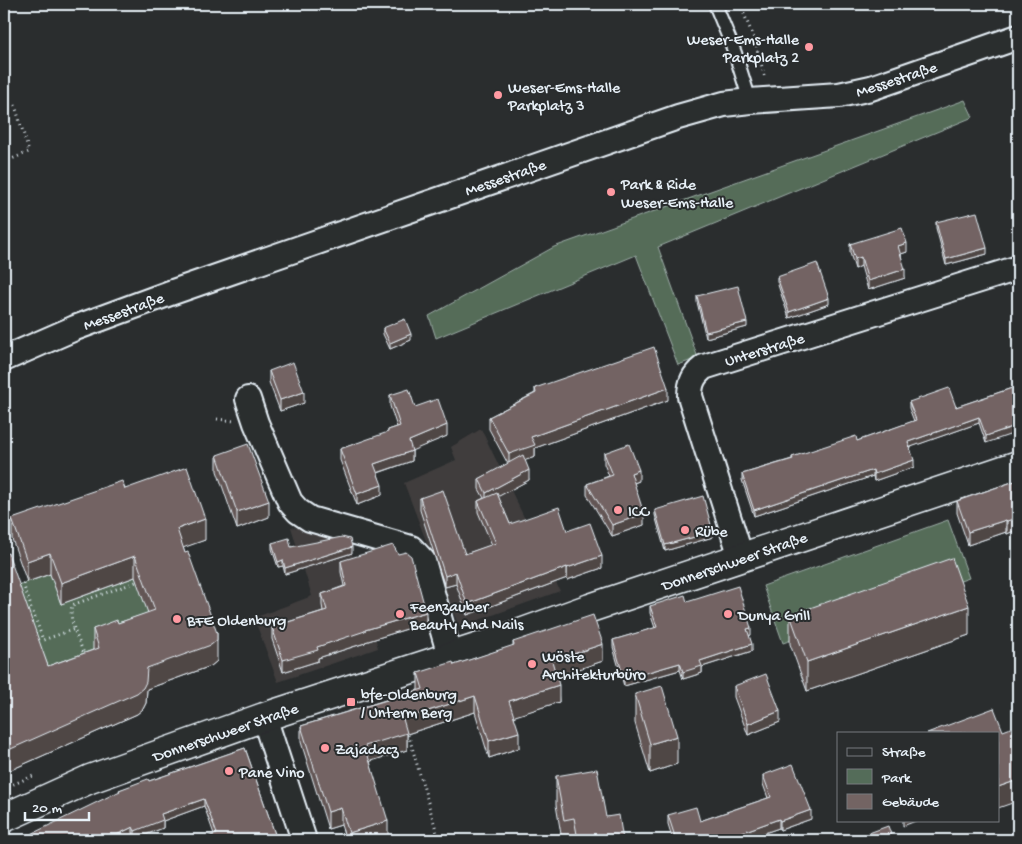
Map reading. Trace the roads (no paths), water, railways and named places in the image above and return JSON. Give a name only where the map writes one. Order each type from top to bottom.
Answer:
[{"type":"main road","name":"Donnerschweer Straße","points":[[4,818],[90,779],[264,717],[1018,465]]},
{"type":"street","name":"Messestraße","points":[[4,359],[75,328],[162,296],[678,117],[724,104],[839,95],[871,88],[1018,38]]},
{"type":"street","name":"Unterstraße","points":[[741,557],[690,396],[692,380],[697,373],[704,367],[1018,268]]},
{"type":"street","points":[[248,399],[256,423],[290,502],[298,511],[310,519],[412,548],[423,561],[450,656]]},
{"type":"street","points":[[264,717],[304,840]]},
{"type":"lane","points":[[715,4],[735,53],[760,100]]},
{"type":"place","name":"Weser-Ems-Halle Parkplatz 2","points":[[809,47]]},
{"type":"place","name":"Weser-Ems-Halle Parkplatz 3","points":[[498,95]]},
{"type":"place","name":"Park & Ride Weser-Ems-Halle","points":[[611,192]]},
{"type":"place","name":"ICC","points":[[618,510]]},
{"type":"place","name":"Rübe","points":[[685,530]]},
{"type":"place","name":"Feenzauber Beauty And Nails","points":[[400,614]]},
{"type":"place","name":"Dunya Grill","points":[[728,614]]},
{"type":"place","name":"BFE Oldenburg","points":[[177,619]]},
{"type":"place","name":"Wöste Architekturbüro","points":[[532,664]]},
{"type":"place","name":"bfe-Oldenburg / Unterm Berg","points":[[351,702]]},
{"type":"place","name":"Zajadacz","points":[[325,748]]},
{"type":"place","name":"Pane Vino","points":[[229,771]]}]
